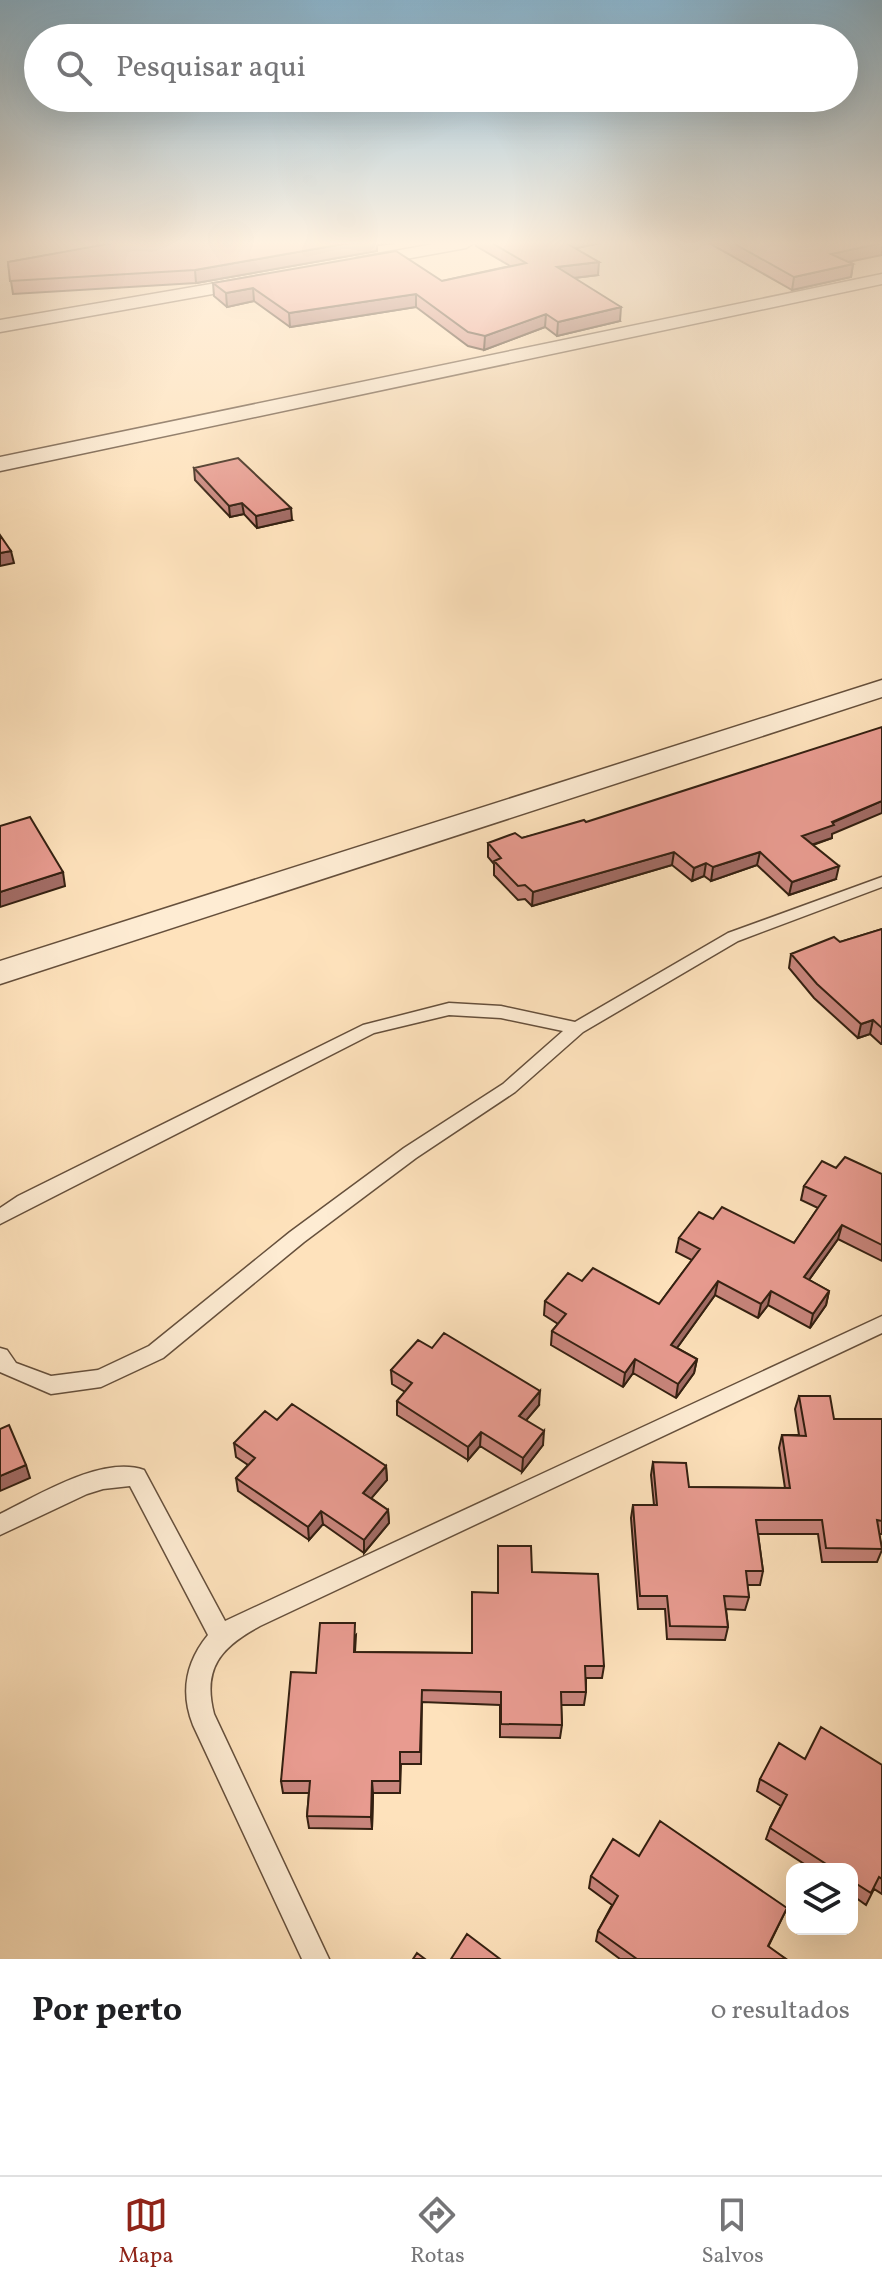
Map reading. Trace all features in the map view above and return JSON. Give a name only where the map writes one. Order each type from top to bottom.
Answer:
[{"type":"street","points":[[0,464],[618,334]]},
{"type":"street","points":[[0,973],[882,688]]},
{"type":"lane","points":[[0,1356],[9,1369],[51,1385],[101,1378],[156,1352],[297,1237],[410,1153],[509,1088],[577,1028],[733,937],[882,882]]},
{"type":"lane","points":[[0,1217],[25,1201],[369,1029],[449,1009],[501,1012],[577,1028]]},
{"type":"lane","points":[[316,1959],[202,1716],[196,1686],[208,1650],[243,1620],[280,1606],[882,1324]]},
{"type":"lane","points":[[0,1525],[94,1481],[122,1475],[136,1477],[222,1638]]},
{"type":"building","points":[[238,458],[291,508],[256,516],[242,503],[229,506],[194,468]]},
{"type":"building","points":[[0,535],[11,551],[0,553]]},
{"type":"building","points":[[882,727],[882,801],[832,822],[834,825],[802,836],[839,866],[792,882],[760,852],[713,867],[706,863],[694,868],[674,852],[533,892],[525,885],[518,886],[494,861],[501,858],[488,843],[515,833],[522,838],[584,820],[586,822]]},
{"type":"building","points":[[30,817],[63,872],[0,892],[0,826]]},
{"type":"building","points":[[882,929],[882,1028],[873,1020],[861,1024],[817,984],[791,954],[834,937],[840,942]]},
{"type":"building","points":[[845,1157],[882,1174],[882,1245],[842,1225],[804,1277],[829,1291],[813,1314],[771,1291],[761,1304],[718,1281],[671,1345],[697,1359],[678,1384],[635,1359],[625,1373],[552,1331],[566,1314],[545,1301],[568,1273],[582,1281],[593,1268],[659,1304],[700,1249],[679,1238],[699,1212],[713,1219],[722,1207],[794,1243],[826,1196],[804,1186],[822,1161],[836,1168]]},
{"type":"building","points":[[444,1333],[540,1391],[519,1416],[544,1431],[523,1458],[481,1432],[468,1447],[397,1401],[412,1383],[391,1370],[418,1340],[432,1348]]},
{"type":"building","points":[[799,1396],[830,1396],[834,1419],[882,1419],[882,1521],[877,1520],[882,1549],[826,1548],[822,1520],[756,1520],[763,1571],[746,1571],[749,1597],[724,1596],[728,1627],[670,1626],[667,1596],[640,1596],[633,1505],[657,1505],[653,1462],[686,1463],[689,1487],[790,1488],[782,1435],[806,1436]]},
{"type":"building","points":[[292,1404],[386,1466],[363,1493],[388,1510],[364,1540],[321,1511],[308,1527],[236,1478],[255,1458],[234,1443],[265,1411],[277,1420]]},
{"type":"building","points":[[9,1425],[26,1465],[0,1476],[0,1429]]},
{"type":"building","points":[[498,1546],[531,1546],[532,1572],[598,1574],[604,1666],[585,1666],[586,1692],[561,1692],[562,1725],[501,1724],[501,1692],[422,1690],[420,1752],[400,1752],[400,1781],[372,1781],[371,1817],[307,1816],[310,1781],[281,1781],[291,1672],[316,1673],[320,1623],[355,1623],[354,1652],[472,1653],[472,1592],[498,1593]]},
{"type":"building","points":[[821,1727],[882,1765],[882,1879],[879,1877],[871,1893],[858,1885],[858,1863],[825,1863],[770,1828],[787,1795],[760,1779],[779,1743],[805,1759]]},
{"type":"building","points":[[660,1821],[786,1907],[768,1946],[786,1959],[637,1959],[598,1931],[618,1896],[591,1876],[613,1839],[639,1856]]},
{"type":"building","points":[[467,1934],[500,1959],[451,1959]]}]
